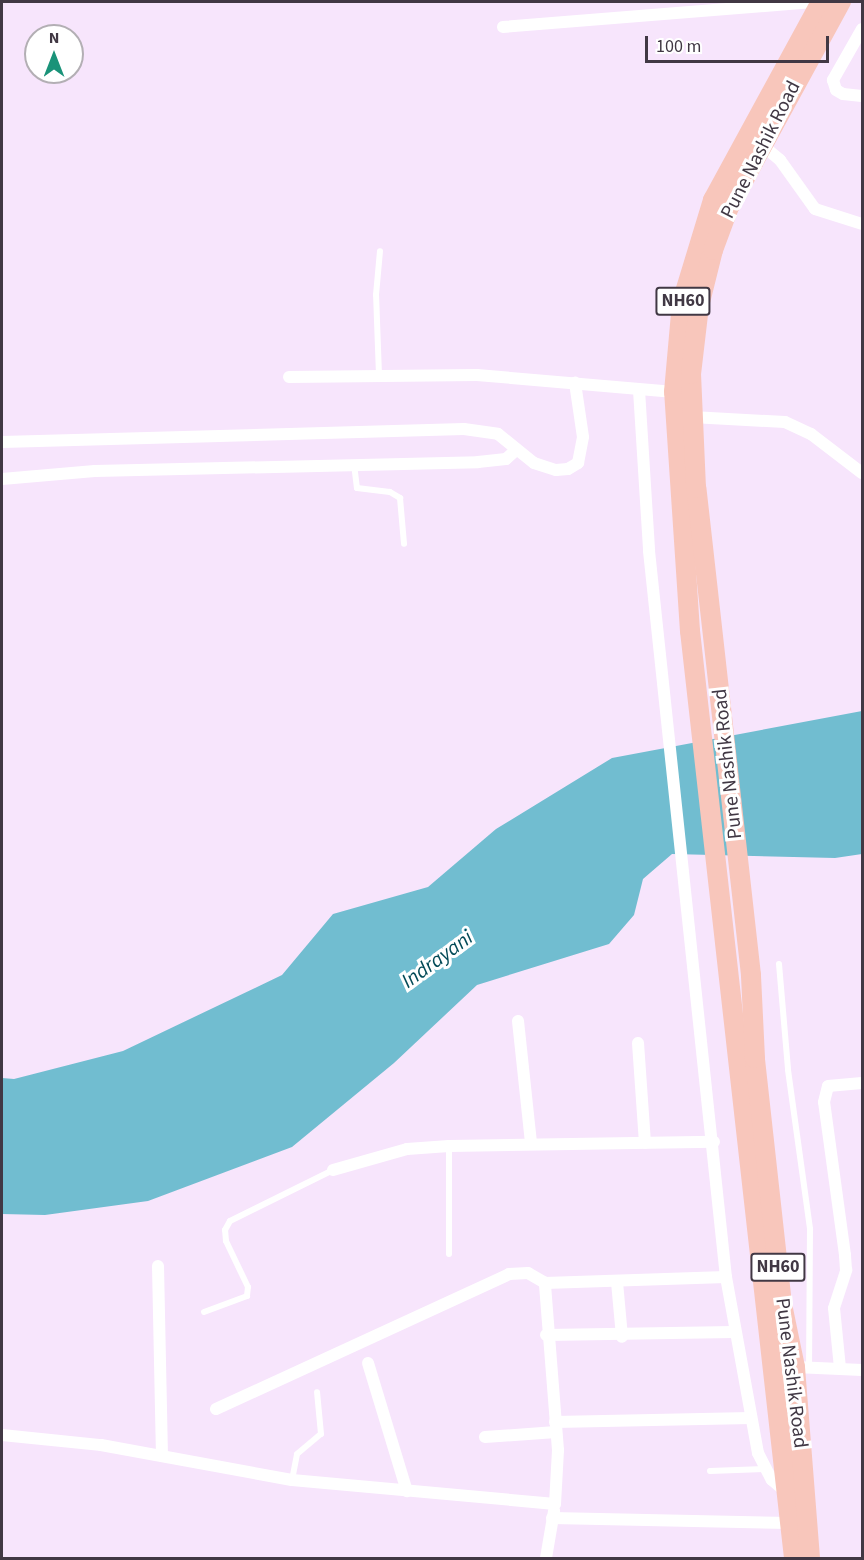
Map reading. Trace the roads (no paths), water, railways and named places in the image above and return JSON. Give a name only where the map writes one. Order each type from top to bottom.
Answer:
[{"type":"highway","name":"Pune Nashik Road","points":[[794,1558],[726,978],[690,631],[674,392],[680,311],[696,245],[712,200],[821,2]]},
{"type":"highway","name":"Pune Nashik Road","points":[[810,1558],[802,1367],[782,1304],[755,1058],[751,975],[692,417],[694,332],[713,250],[740,182],[841,2]]},
{"type":"highway","points":[[771,1369],[802,1367]]},
{"type":"street","points":[[503,27],[816,2]]},
{"type":"street","points":[[862,29],[833,80],[836,90],[843,94],[862,96]]},
{"type":"street","points":[[761,144],[780,160],[815,209],[862,224]]},
{"type":"street","points":[[289,377],[488,375],[674,392]]},
{"type":"street","points":[[2,442],[464,429],[498,434],[534,464],[550,469],[568,469],[578,463],[583,437],[575,383]]},
{"type":"street","points":[[639,390],[660,641],[714,1142],[726,1277],[751,1418],[764,1469],[785,1491]]},
{"type":"street","points":[[692,417],[785,422],[811,434],[862,473]]},
{"type":"street","points":[[2,479],[95,471],[478,462],[506,459],[516,450]]},
{"type":"street","points":[[518,1021],[531,1143]]},
{"type":"street","points":[[638,1043],[645,1143]]},
{"type":"street","points":[[840,1368],[834,1308],[846,1270],[824,1102],[828,1086],[862,1083]]},
{"type":"street","points":[[333,1170],[407,1149],[531,1143],[714,1142]]},
{"type":"street","points":[[158,1266],[162,1456]]},
{"type":"street","points":[[216,1409],[509,1274],[528,1273],[545,1283],[726,1277]]},
{"type":"street","points":[[617,1282],[622,1337]]},
{"type":"street","points":[[545,1283],[546,1335],[555,1427],[555,1504],[546,1558]]},
{"type":"street","points":[[546,1335],[622,1337],[734,1332]]},
{"type":"street","points":[[368,1363],[407,1491]]},
{"type":"street","points":[[802,1367],[862,1370]]},
{"type":"street","points":[[484,1437],[555,1427],[751,1418]]},
{"type":"street","points":[[2,1435],[100,1445],[292,1480],[555,1504]]},
{"type":"street","points":[[552,1518],[790,1523]]},
{"type":"lane","points":[[379,375],[376,295],[380,251]]},
{"type":"lane","points":[[354,464],[357,488],[390,492],[400,498],[404,544]]},
{"type":"lane","points":[[779,964],[788,1070],[810,1229],[802,1367]]},
{"type":"lane","points":[[449,1146],[449,1254]]},
{"type":"lane","points":[[204,1311],[247,1296],[248,1287],[226,1240],[225,1230],[230,1221],[333,1170]]},
{"type":"lane","points":[[292,1480],[297,1454],[321,1434],[317,1392]]},
{"type":"lane","points":[[710,1471],[764,1469]]},
{"type":"water","name":"Indrayani","points":[[862,711],[862,854],[835,858],[672,854],[643,879],[634,915],[609,944],[477,985],[394,1063],[292,1147],[148,1201],[45,1215],[2,1214],[2,1078],[14,1079],[123,1051],[282,975],[333,914],[428,887],[496,829],[612,758]]}]
